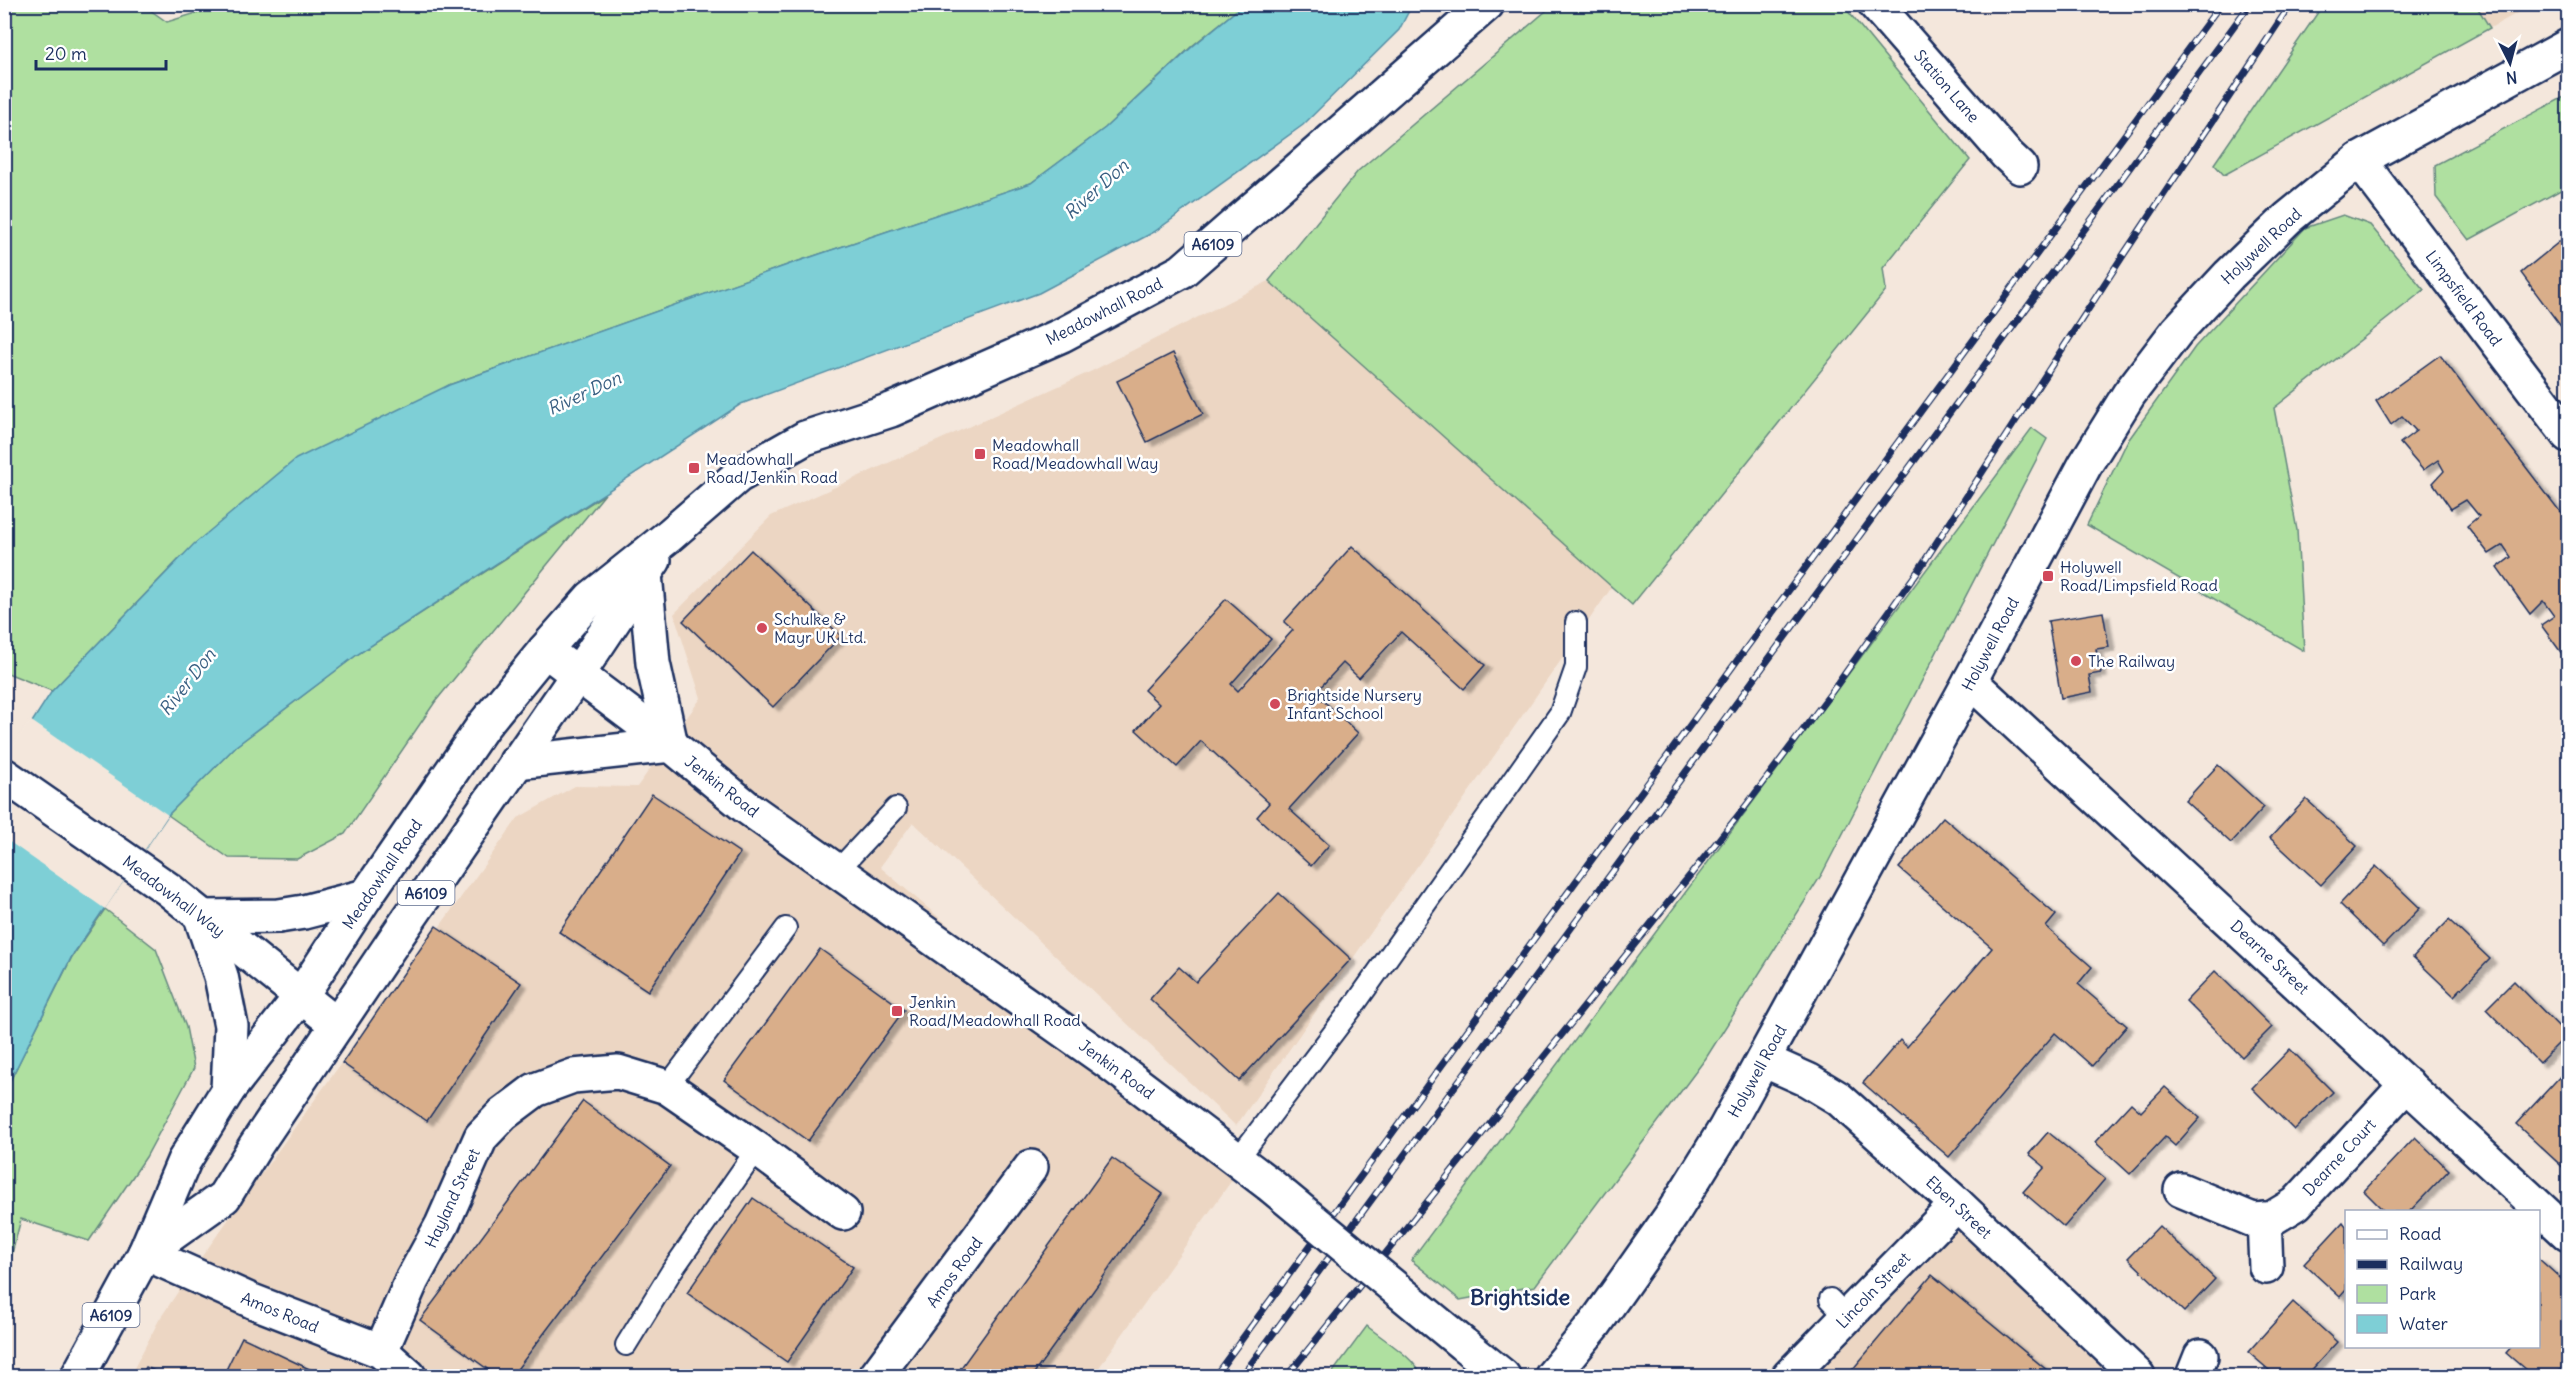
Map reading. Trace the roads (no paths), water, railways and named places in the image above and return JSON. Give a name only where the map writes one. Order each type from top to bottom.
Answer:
[{"type":"street","name":"Meadowhall Road","points":[[78,1377],[145,1253],[184,1161],[228,1090],[301,996],[483,726],[591,598],[670,535],[738,476],[806,438],[891,410],[1062,335],[1182,271],[1487,4]]},
{"type":"street","name":"Station Lane","points":[[1875,4],[2006,154],[2020,167]]},
{"type":"street","name":"Holywell Road","points":[[1552,1377],[1595,1324],[1671,1216],[1725,1129],[1970,681],[2085,465],[2129,394],[2177,331],[2229,275],[2288,218],[2359,160],[2568,46]]},
{"type":"street","name":"Limpsfield Road","points":[[2359,160],[2568,435]]},
{"type":"street","name":"Meadowhall Road","points":[[145,1253],[224,1197],[337,1025],[516,762],[579,674],[670,535]]},
{"type":"street","points":[[516,762],[671,745],[653,663],[645,574]]},
{"type":"street","name":"Jenkin Road","points":[[545,650],[671,745],[745,806],[1111,1064],[1269,1184],[1503,1377]]},
{"type":"street","name":"Dearne Street","points":[[1970,681],[2568,1234]]},
{"type":"street","name":"Meadowhall Way","points":[[4,775],[168,889],[337,1025]]},
{"type":"street","points":[[228,1090],[231,1026],[221,976],[201,917],[279,916],[366,897]]},
{"type":"street","name":"Eben Street","points":[[1763,1060],[1808,1080],[1838,1098],[1957,1204],[2138,1377]]},
{"type":"street","name":"Hayland Street","points":[[381,1351],[412,1280],[442,1225],[481,1137],[503,1114],[535,1090],[573,1076],[618,1072],[667,1087],[757,1149],[843,1213]]},
{"type":"street","name":"Dearne Court","points":[[2264,1220],[2271,1219],[2296,1204],[2407,1084]]},
{"type":"street","name":"Amos Road","points":[[876,1377],[1031,1167]]},
{"type":"street","points":[[2181,1190],[2253,1220],[2264,1220],[2266,1267]]},
{"type":"street","name":"Lincoln Street","points":[[1789,1377],[1838,1307],[1957,1204]]},
{"type":"street","name":"Amos Road","points":[[145,1253],[252,1301],[381,1351],[409,1377]]},
{"type":"lane","points":[[1237,1160],[1353,1007],[1560,713],[1576,667],[1576,622]]},
{"type":"lane","points":[[838,870],[896,808]]},
{"type":"lane","points":[[667,1087],[786,928]]},
{"type":"lane","points":[[626,1345],[671,1272],[757,1149]]},
{"type":"water","name":"River Don","points":[[1243,5],[1412,5],[1399,30],[1303,125],[1154,232],[1039,293],[741,404],[358,654],[236,746],[168,815],[72,956],[5,1091],[5,764],[52,691],[194,544],[296,459],[449,385],[793,263],[1031,183],[1105,128],[1193,46]]},
{"type":"railway","points":[[1215,1376],[1747,647],[2221,4]]},
{"type":"railway","points":[[1242,1376],[2250,4]]},
{"type":"railway","points":[[1287,1376],[1745,807],[1831,693],[1920,568],[2124,254],[2291,4]]},
{"type":"place","name":"Meadowhall Road/Meadowhall Way","points":[[980,454]]},
{"type":"place","name":"Meadowhall Road/Jenkin Road","points":[[694,468]]},
{"type":"place","name":"Holywell Road/Limpsfield Road","points":[[2048,576]]},
{"type":"place","name":"Schulke & Mayr UK Ltd.","points":[[762,628]]},
{"type":"place","name":"The Railway","points":[[2076,661]]},
{"type":"place","name":"Brightside Nursery Infant School","points":[[1275,704]]},
{"type":"place","name":"Jenkin Road/Meadowhall Road","points":[[897,1011]]},
{"type":"district","name":"Brightside","points":[[1520,1297]]}]
